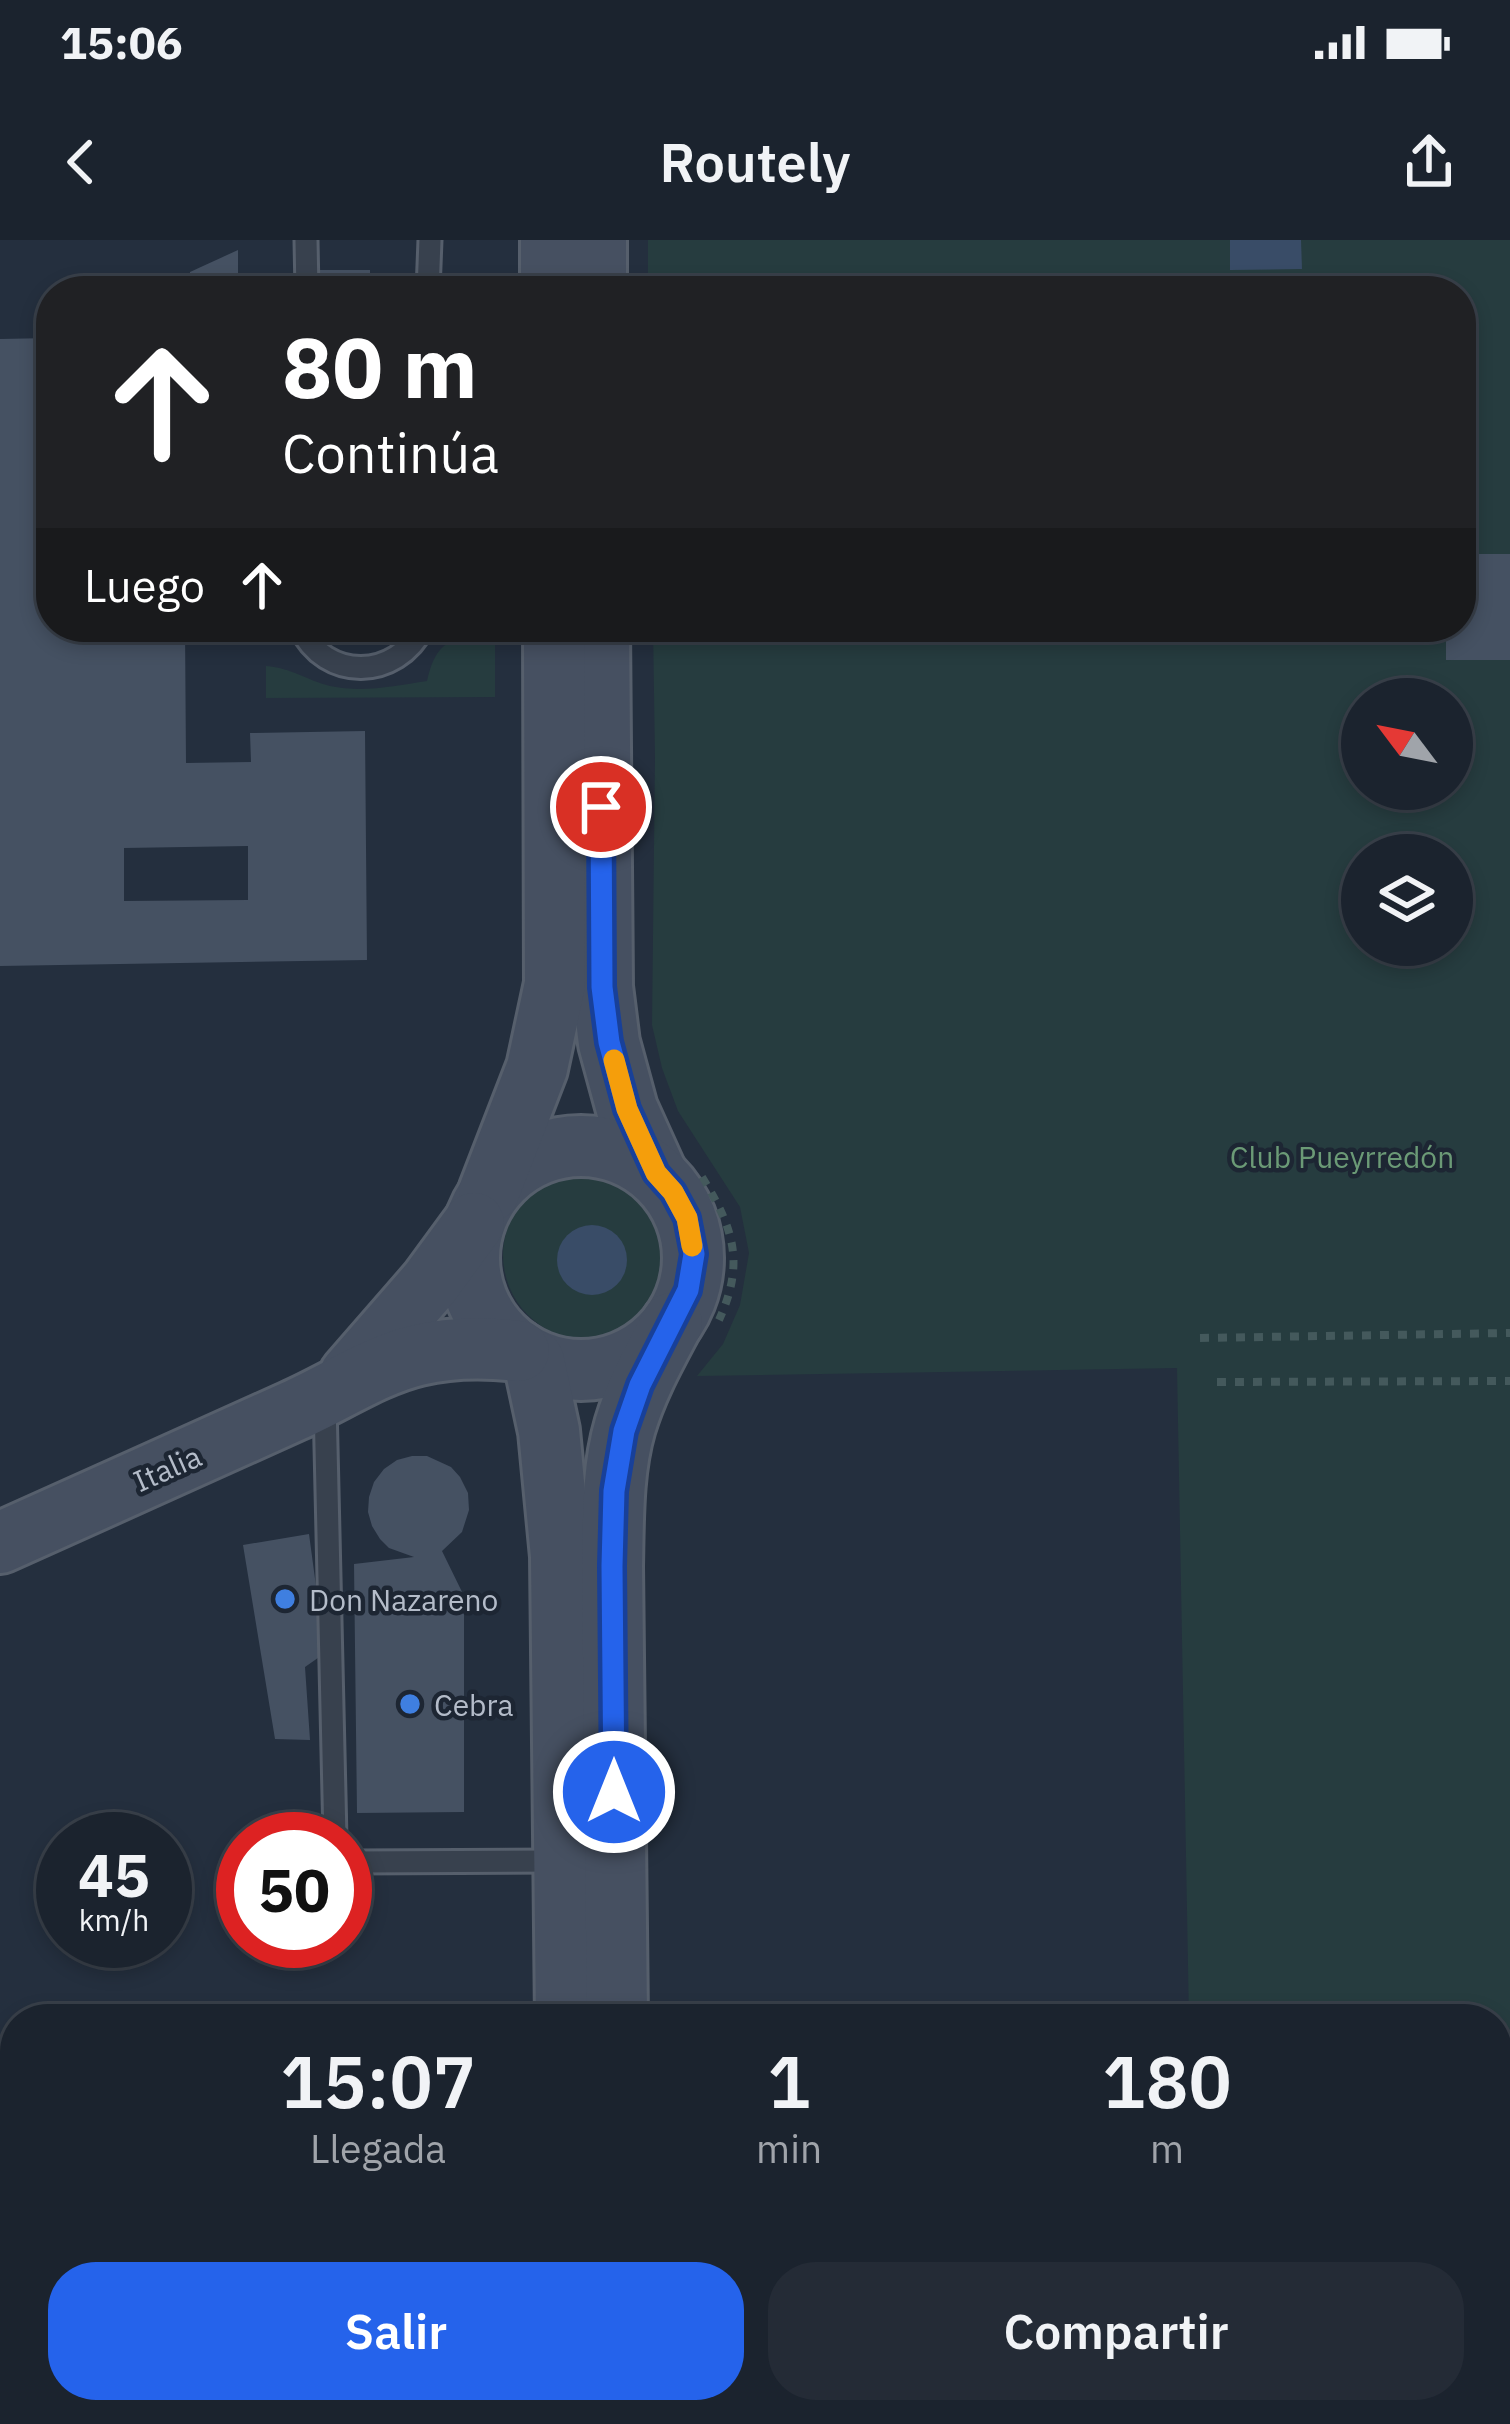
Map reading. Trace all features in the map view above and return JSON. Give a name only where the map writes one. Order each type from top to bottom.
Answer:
[{"type":"main road","points":[[551,240],[551,276]]},
{"type":"main road","points":[[596,240],[596,276]]},
{"type":"main road","points":[[561,642],[554,984],[537,1068],[480,1210],[466,1261],[475,1297],[490,1324],[526,1356],[584,1370],[618,1364],[648,1348],[672,1323]]},
{"type":"main road","points":[[562,642],[609,1042],[627,1109],[656,1173],[687,1218],[694,1254],[688,1290],[629,1415],[614,1491],[616,2004]]},
{"type":"main road","points":[[480,1210],[510,1171],[540,1153],[574,1145],[615,1153],[656,1173]]},
{"type":"main road","name":"Italia","points":[[329,1395],[400,1320],[480,1210]]},
{"type":"main road","name":"Italia","points":[[0,1543],[387,1365],[416,1355],[487,1347],[526,1356]]},
{"type":"main road","points":[[526,1356],[549,1431],[561,1556],[566,2004]]},
{"type":"lane","points":[[306,240],[307,276]]},
{"type":"lane","points":[[429,276],[430,240]]},
{"type":"lane","points":[[309,642],[341,666],[364,668],[387,663],[413,642]]},
{"type":"lane","points":[[329,1395],[335,1812]]},
{"type":"lane","points":[[372,1862],[562,1861]]},
{"type":"path","points":[[1200,1338],[1510,1333]]},
{"type":"path","points":[[1217,1382],[1510,1381]]},
{"type":"green space","name":"Club Pueyrredón","points":[[648,240],[1510,240],[1510,2004],[1189,2004],[1177,1368],[697,1376],[723,1344],[740,1305],[749,1253],[740,1207],[678,1111],[652,1025],[653,642],[1476,642],[1476,276],[648,276]]},
{"type":"green space","points":[[451,642],[495,642],[495,697],[266,698],[266,666],[342,688],[366,689],[427,681],[443,647]]},
{"type":"green space","points":[[588,1170],[620,1177],[648,1195],[666,1223],[673,1255],[666,1287],[648,1315],[620,1333],[588,1340],[556,1333],[528,1315],[510,1287],[503,1255],[510,1223],[528,1195],[556,1177]]},
{"type":"water","points":[[1230,240],[1301,240],[1302,269],[1230,270]]},
{"type":"water","points":[[592,1225],[616,1236],[627,1260],[616,1284],[592,1295],[568,1284],[557,1260],[568,1236]]},
{"type":"building","points":[[238,250],[238,276],[190,276]]},
{"type":"building","points":[[319,270],[370,270],[370,276],[319,276]]},
{"type":"building","points":[[36,338],[36,642],[185,642],[186,763],[251,762],[250,733],[365,731],[367,960],[0,966],[0,339]],"holes":[[[248,846],[248,900],[124,901],[124,848]]]},
{"type":"building","points":[[1476,554],[1510,554],[1510,660],[1446,660],[1446,642],[1476,642]]},
{"type":"building","name":"Cebra","points":[[427,1456],[451,1467],[468,1493],[462,1532],[442,1551],[464,1596],[464,1812],[357,1812],[354,1564],[414,1557],[389,1548],[368,1512],[374,1482],[397,1460]]},
{"type":"building","name":"Don Nazareno","points":[[309,1534],[325,1653],[305,1667],[310,1740],[275,1739],[243,1545]]},
{"type":"slow traffic","points":[[614,1060],[627,1109],[656,1173],[687,1218],[692,1246]]},
{"type":"place","name":"Don Nazareno","points":[[285,1599]]},
{"type":"place","name":"Cebra","points":[[410,1704]]},
{"type":"route","points":[[601,807],[602,987],[609,1042],[627,1109],[656,1173],[687,1218],[694,1254],[688,1290],[640,1385],[624,1431],[614,1491],[614,1792]]}]
